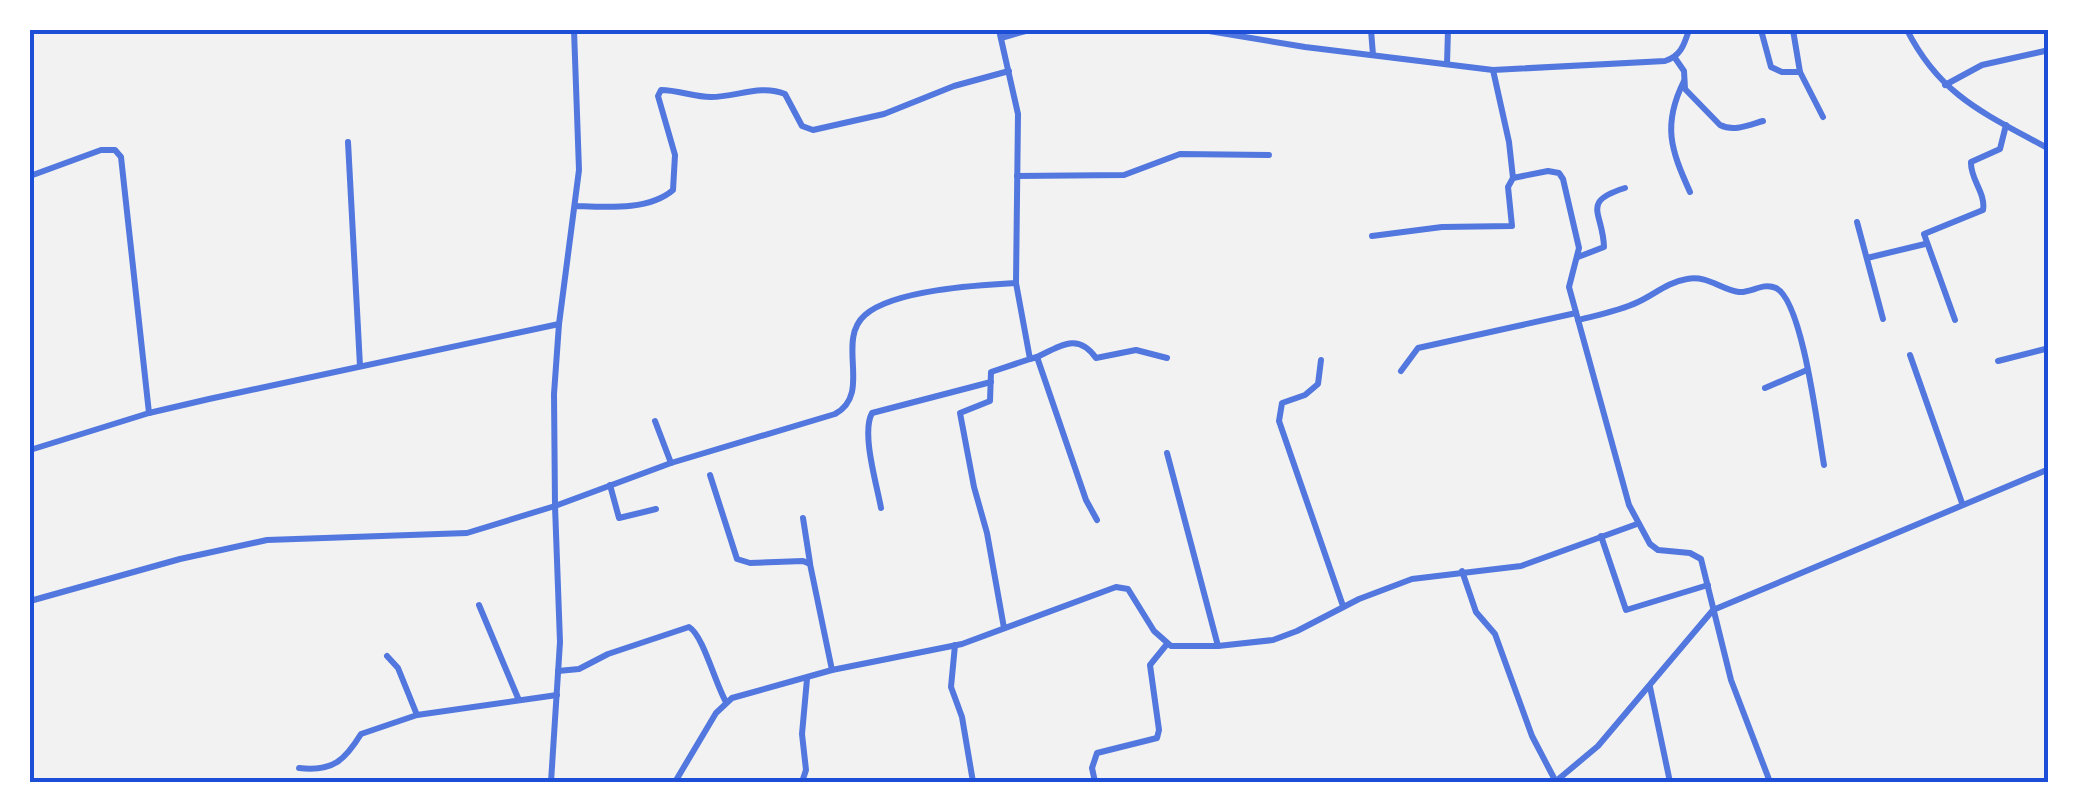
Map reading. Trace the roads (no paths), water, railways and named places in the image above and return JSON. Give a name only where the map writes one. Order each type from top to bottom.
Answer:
[{"type":"street","points":[[88,30],[96,30]]},
{"type":"street","points":[[551,782],[560,576],[553,418],[559,324],[578,170],[574,30]]},
{"type":"street","points":[[1029,30],[1000,34],[1018,114],[1016,283],[1034,358],[1086,500],[1098,520]]},
{"type":"street","points":[[1203,30],[1493,70],[1650,63],[1676,58]]},
{"type":"street","points":[[1371,30],[1373,55]]},
{"type":"street","points":[[1447,64],[1448,30]]},
{"type":"street","points":[[1676,58],[1689,30]]},
{"type":"street","points":[[1761,30],[1770,66],[1782,72],[1800,72]]},
{"type":"street","points":[[1793,30],[1800,72],[1823,117]]},
{"type":"street","points":[[1906,30],[1928,67],[1945,85],[2005,129],[2049,149]]},
{"type":"street","points":[[1945,85],[1982,66],[2049,50]]},
{"type":"street","points":[[1676,58],[1689,94],[1720,125],[1742,128],[1763,122]]},
{"type":"street","points":[[1372,236],[1442,227],[1512,226],[1509,142],[1493,70]]},
{"type":"street","points":[[575,206],[622,206],[667,196],[674,190],[675,155],[658,96],[661,90],[707,98],[780,91],[802,126],[812,130],[884,114],[954,86],[1009,71]]},
{"type":"street","points":[[1684,80],[1676,96],[1669,134],[1674,158],[1690,192]]},
{"type":"street","points":[[1956,320],[1925,244],[1926,231],[1983,210],[1984,200],[1971,162],[2000,149],[2005,129]]},
{"type":"street","points":[[348,142],[360,366]]},
{"type":"street","points":[[30,176],[101,150],[115,150],[121,156],[149,413]]},
{"type":"street","points":[[1017,176],[1124,174],[1146,170],[1180,154],[1269,155]]},
{"type":"street","points":[[1513,178],[1548,170],[1559,173],[1575,224],[1578,256],[1569,286],[1629,505],[1650,544],[1658,550],[1690,553],[1701,559],[1738,702],[1770,782]]},
{"type":"street","points":[[1578,256],[1604,247],[1596,211],[1598,202],[1602,196],[1625,188]]},
{"type":"street","points":[[1858,222],[1884,318]]},
{"type":"street","points":[[1867,258],[1925,244]]},
{"type":"street","points":[[1401,370],[1418,348],[1628,306],[1659,288],[1686,279],[1712,281],[1738,292],[1773,286],[1791,304],[1824,465]]},
{"type":"street","points":[[30,600],[267,540],[467,533],[555,506],[671,464],[846,409],[852,396],[854,332],[864,316],[934,291],[1016,283]]},
{"type":"street","points":[[30,450],[149,413],[559,324]]},
{"type":"street","points":[[1004,628],[960,413],[988,403],[991,372],[1078,342],[1086,344],[1096,358],[1136,350],[1167,358]]},
{"type":"street","points":[[1998,361],[2049,348]]},
{"type":"street","points":[[1910,355],[1962,503]]},
{"type":"street","points":[[1320,360],[1318,384],[1305,395],[1282,403],[1279,421],[1343,606]]},
{"type":"street","points":[[1764,388],[1807,370]]},
{"type":"street","points":[[881,508],[869,439],[872,413],[990,382]]},
{"type":"street","points":[[655,421],[671,464]]},
{"type":"street","points":[[1168,453],[1218,646]]},
{"type":"street","points":[[1462,572],[1476,612],[1495,634],[1532,736],[1556,782],[1598,746],[1712,610],[2049,469]]},
{"type":"street","points":[[710,475],[737,559],[750,563],[810,564]]},
{"type":"street","points":[[610,486],[618,518],[656,509]]},
{"type":"street","points":[[803,518],[832,670]]},
{"type":"street","points":[[676,782],[726,702],[832,670],[955,645],[1122,586],[1168,644],[1178,648],[1218,646],[1284,637],[1343,606],[1412,580],[1521,566],[1637,524]]},
{"type":"street","points":[[1601,536],[1626,610],[1708,585]]},
{"type":"street","points":[[479,605],[518,698]]},
{"type":"street","points":[[558,670],[579,668],[689,627],[700,636],[713,678],[726,702]]},
{"type":"street","points":[[1095,782],[1092,763],[1097,753],[1157,738],[1150,666],[1168,644]]},
{"type":"street","points":[[955,645],[951,687],[962,717],[973,782]]},
{"type":"street","points":[[387,656],[398,668],[417,715]]},
{"type":"street","points":[[802,782],[806,770],[802,734],[807,678]]},
{"type":"street","points":[[1650,687],[1670,782]]},
{"type":"street","points":[[299,768],[339,762],[352,752],[361,734],[417,715],[557,695]]}]
